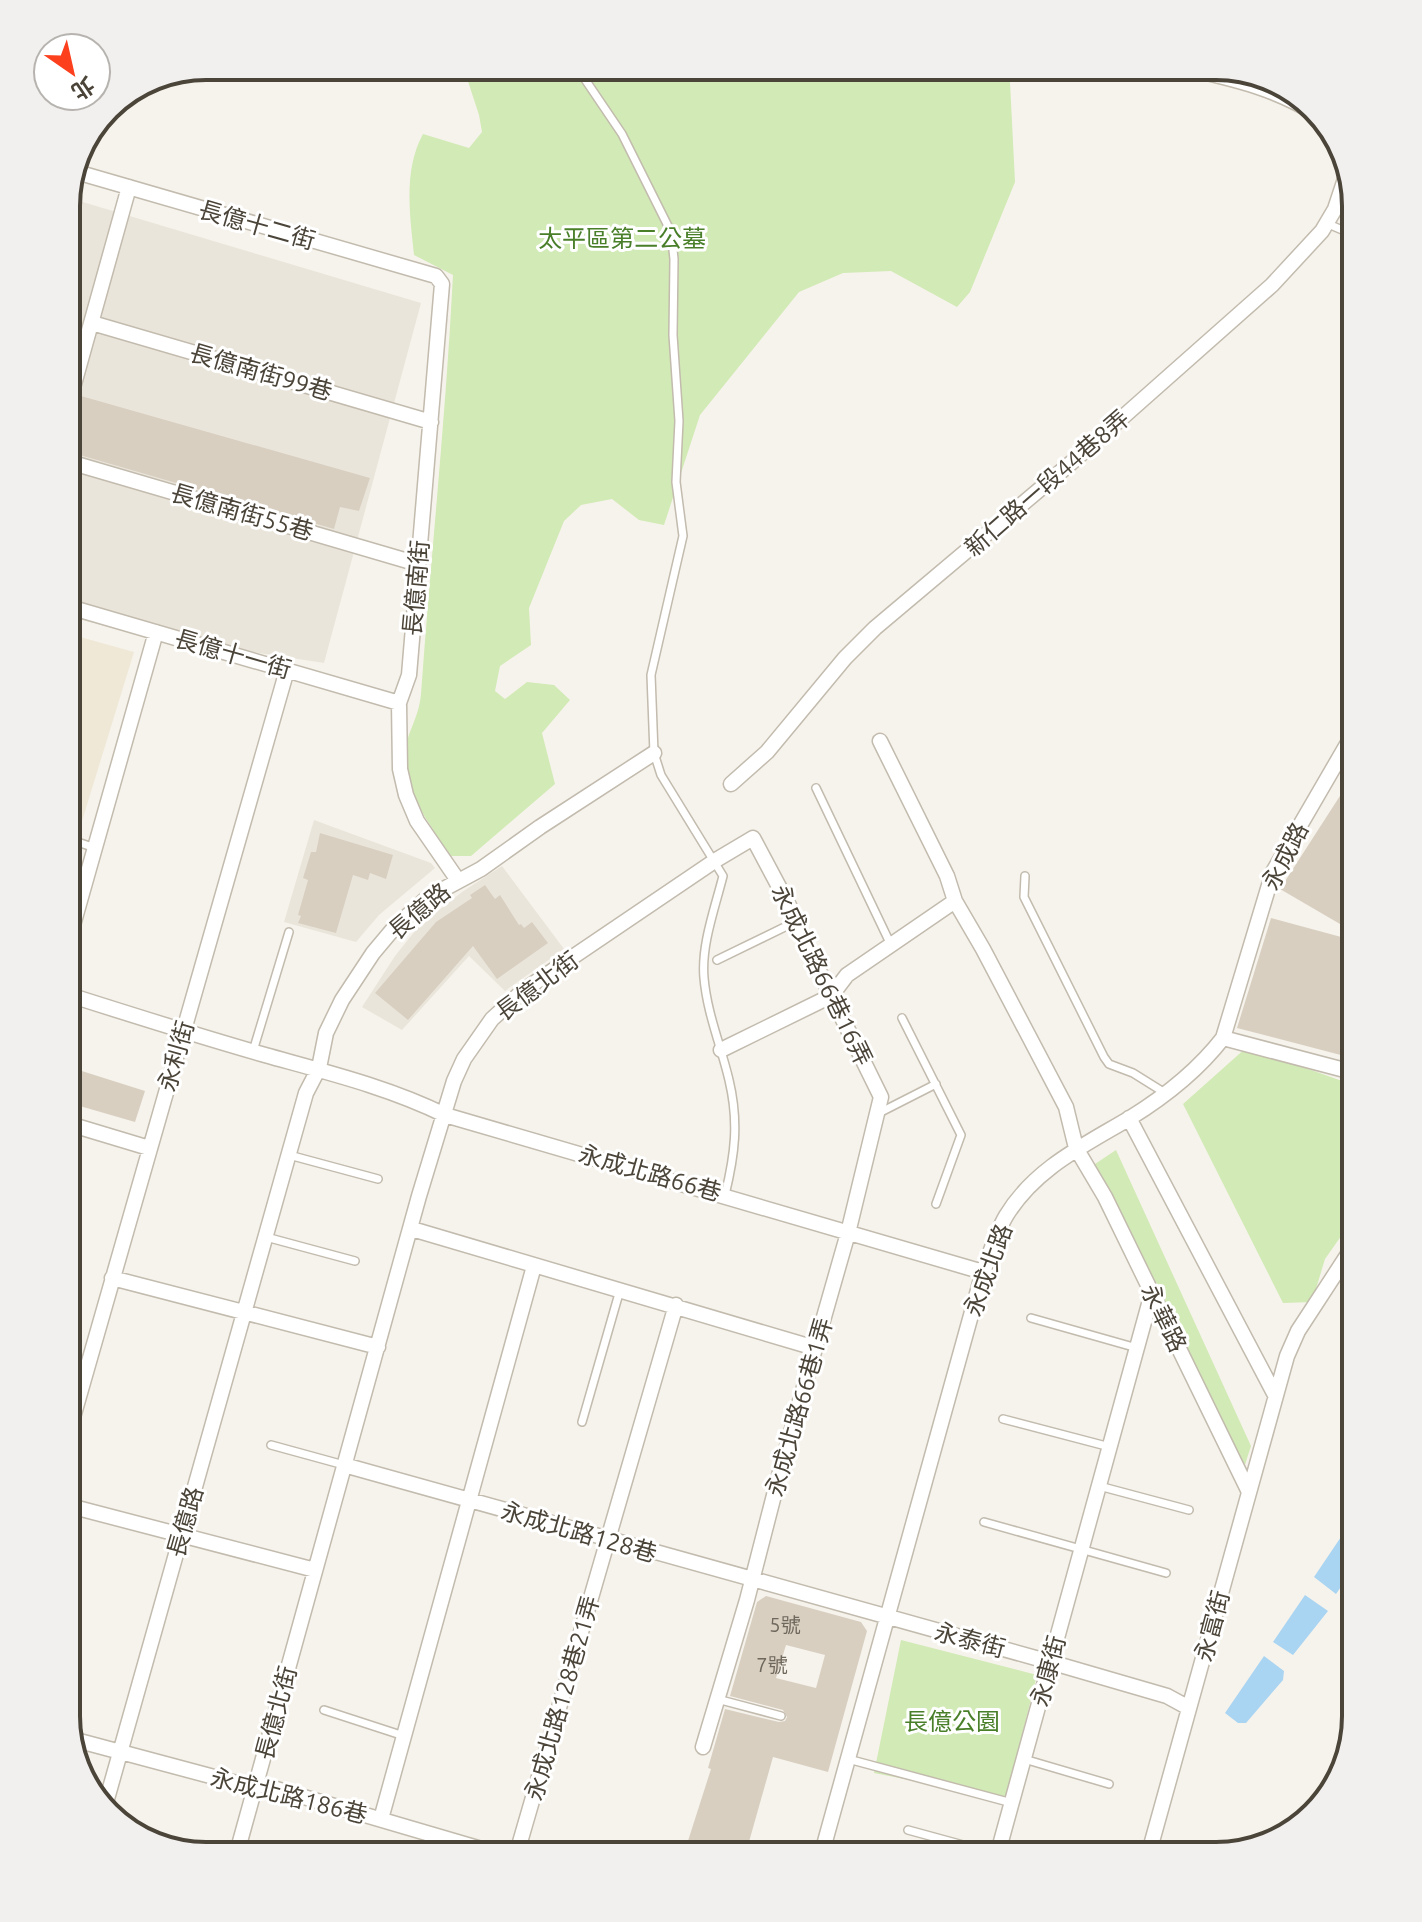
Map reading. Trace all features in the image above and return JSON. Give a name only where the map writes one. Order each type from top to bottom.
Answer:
[{"type":"street","name":"長億十二街","points":[[84,174],[436,276],[439,280]]},
{"type":"street","points":[[80,365],[129,187]]},
{"type":"street","name":"新仁路一段44巷8弄","points":[[731,784],[767,752],[845,658],[875,628],[1071,463],[1290,267],[1326,223],[1341,191]]},
{"type":"street","name":"長億南街","points":[[439,280],[442,284],[409,675],[399,703],[398,751],[406,795],[417,821],[457,879]]},
{"type":"street","name":"長億南街99巷","points":[[92,323],[431,422]]},
{"type":"street","name":"長億南街55巷","points":[[80,465],[418,564]]},
{"type":"street","name":"長億十一街","points":[[80,610],[399,703]]},
{"type":"street","points":[[80,901],[156,632]]},
{"type":"street","name":"永利街","points":[[80,1392],[287,670]]},
{"type":"street","points":[[880,741],[947,876],[955,901],[1066,1107],[1076,1148]]},
{"type":"street","name":"長億路","points":[[108,1795],[306,1093],[319,1068],[326,1033],[342,1000],[373,953],[394,928],[427,898],[457,879],[481,869],[654,753]]},
{"type":"street","name":"永成路","points":[[1076,1148],[1165,1093],[1223,1038],[1273,872],[1342,753]]},
{"type":"street","name":"長億北街","points":[[240,1842],[419,1196],[464,1059],[481,1032],[503,1007],[716,860],[753,838]]},
{"type":"street","name":"永成北路66巷16弄","points":[[753,838],[794,915],[881,1097],[848,1233]]},
{"type":"street","points":[[721,1050],[831,996],[847,975],[955,901]]},
{"type":"street","name":"永成北路66巷","points":[[80,998],[319,1068],[445,1115],[983,1272]]},
{"type":"street","points":[[1223,1038],[1342,1069]]},
{"type":"street","points":[[1129,1118],[1275,1395]]},
{"type":"street","points":[[80,1127],[149,1148]]},
{"type":"street","name":"永成北路","points":[[825,1842],[983,1272],[1007,1215],[1024,1192],[1076,1148]]},
{"type":"street","name":"永華路","points":[[1076,1148],[1105,1197],[1248,1490]]},
{"type":"street","points":[[412,1229],[815,1348]]},
{"type":"street","name":"永成北路66巷1弄","points":[[703,1747],[848,1233]]},
{"type":"street","name":"永富街","points":[[1152,1842],[1287,1356],[1298,1331],[1342,1263]]},
{"type":"street","points":[[381,1819],[534,1266]]},
{"type":"street","points":[[112,1278],[378,1347]]},
{"type":"street","name":"永康街","points":[[1002,1842],[1152,1293]]},
{"type":"street","name":"永成北路128巷21弄","points":[[520,1842],[676,1305]]},
{"type":"street","name":"永成北路128巷","points":[[344,1465],[887,1617]]},
{"type":"street","points":[[80,1509],[315,1570]]},
{"type":"street","name":"永泰街","points":[[887,1617],[1167,1696],[1189,1708]]},
{"type":"street","name":"永成北路186巷","points":[[83,1742],[244,1785],[256,1783],[458,1842]]},
{"type":"lane","points":[[585,80],[622,134],[671,232],[679,421],[676,482],[683,536],[651,675],[654,753],[661,775],[716,860],[723,876],[706,946],[703,974],[733,1101],[735,1141],[725,1195]]},
{"type":"lane","points":[[1326,223],[1342,230]]},
{"type":"lane","points":[[816,788],[891,945]]},
{"type":"lane","points":[[80,843],[95,848]]},
{"type":"lane","points":[[1025,876],[1024,897],[1104,1057],[1109,1064],[1133,1073],[1165,1093]]},
{"type":"lane","points":[[717,960],[795,922]]},
{"type":"lane","points":[[253,1051],[289,932]]},
{"type":"lane","points":[[902,1018],[961,1135],[936,1204]]},
{"type":"lane","points":[[877,1114],[936,1084]]},
{"type":"lane","points":[[289,1155],[378,1179]]},
{"type":"lane","points":[[266,1237],[355,1261]]},
{"type":"lane","points":[[582,1422],[620,1290]]},
{"type":"lane","points":[[1031,1318],[1137,1348]]},
{"type":"lane","points":[[1003,1419],[1110,1447]]},
{"type":"lane","name":"永成北路128巷","points":[[271,1445],[344,1465]]},
{"type":"lane","points":[[1099,1486],[1189,1510]]},
{"type":"lane","points":[[984,1522],[1166,1573]]},
{"type":"lane","points":[[717,1699],[781,1716]]},
{"type":"lane","points":[[324,1710],[404,1736]]},
{"type":"lane","points":[[848,1759],[1012,1803]]},
{"type":"lane","points":[[1024,1759],[1109,1784]]},
{"type":"lane","points":[[908,1830],[950,1842]]},
{"type":"shaded area","points":[[80,201],[421,303],[324,663],[137,634],[80,620]]},
{"type":"shaded area","points":[[80,637],[134,652],[80,828]]},
{"type":"shaded area","points":[[314,820],[431,863],[435,868],[379,915],[356,942],[284,922]]},
{"type":"shaded area","points":[[502,866],[564,949],[505,991],[469,956],[402,1030],[362,1007],[419,926]]},
{"type":"green space","name":"太平區第二公墓","points":[[468,80],[1004,80],[1010,82],[1015,182],[970,292],[957,307],[891,271],[843,273],[799,292],[700,415],[664,525],[639,520],[612,499],[581,505],[564,521],[529,608],[531,645],[500,666],[495,691],[505,699],[527,682],[554,685],[570,700],[542,733],[555,784],[471,856],[451,856],[415,797],[405,763],[407,742],[421,694],[453,275],[414,255],[410,178],[423,134],[469,148],[482,132]]},
{"type":"green space","points":[[1247,1047],[1342,1081],[1342,1235],[1325,1259],[1312,1302],[1283,1303],[1183,1104]]},
{"type":"green space","points":[[1116,1150],[1251,1446],[1243,1471],[1092,1166]]},
{"type":"green space","name":"長億公園","points":[[901,1640],[1037,1675],[1006,1799],[874,1773]]},
{"type":"water","points":[[1342,1535],[1342,1585],[1336,1594],[1314,1577]]},
{"type":"water","points":[[1305,1595],[1328,1611],[1293,1655],[1273,1642]]},
{"type":"water","points":[[1264,1656],[1284,1671],[1283,1680],[1246,1723],[1238,1723],[1225,1713]]},
{"type":"building","points":[[81,396],[370,478],[359,511],[340,507],[334,529],[80,455]]},
{"type":"building","points":[[1342,793],[1342,925],[1280,889]]},
{"type":"building","points":[[320,833],[393,855],[386,879],[370,873],[368,880],[353,875],[336,933],[298,923],[308,880],[303,878],[311,852],[316,852]]},
{"type":"building","points":[[485,885],[495,899],[500,895],[519,925],[524,928],[532,922],[548,943],[497,979],[473,946],[408,1020],[375,993],[436,922],[472,898],[470,895]]},
{"type":"building","points":[[1271,918],[1342,937],[1342,1055],[1237,1028]]},
{"type":"building","points":[[80,1070],[145,1091],[135,1122],[80,1106]]},
{"type":"building","points":[[766,1596],[861,1622],[867,1631],[828,1772],[773,1757],[749,1842],[688,1842],[711,1769],[708,1768],[725,1709],[779,1722],[787,1717],[783,1710],[730,1696],[757,1602]],"holes":[[[786,1645],[825,1655],[816,1688],[776,1678]]]}]
